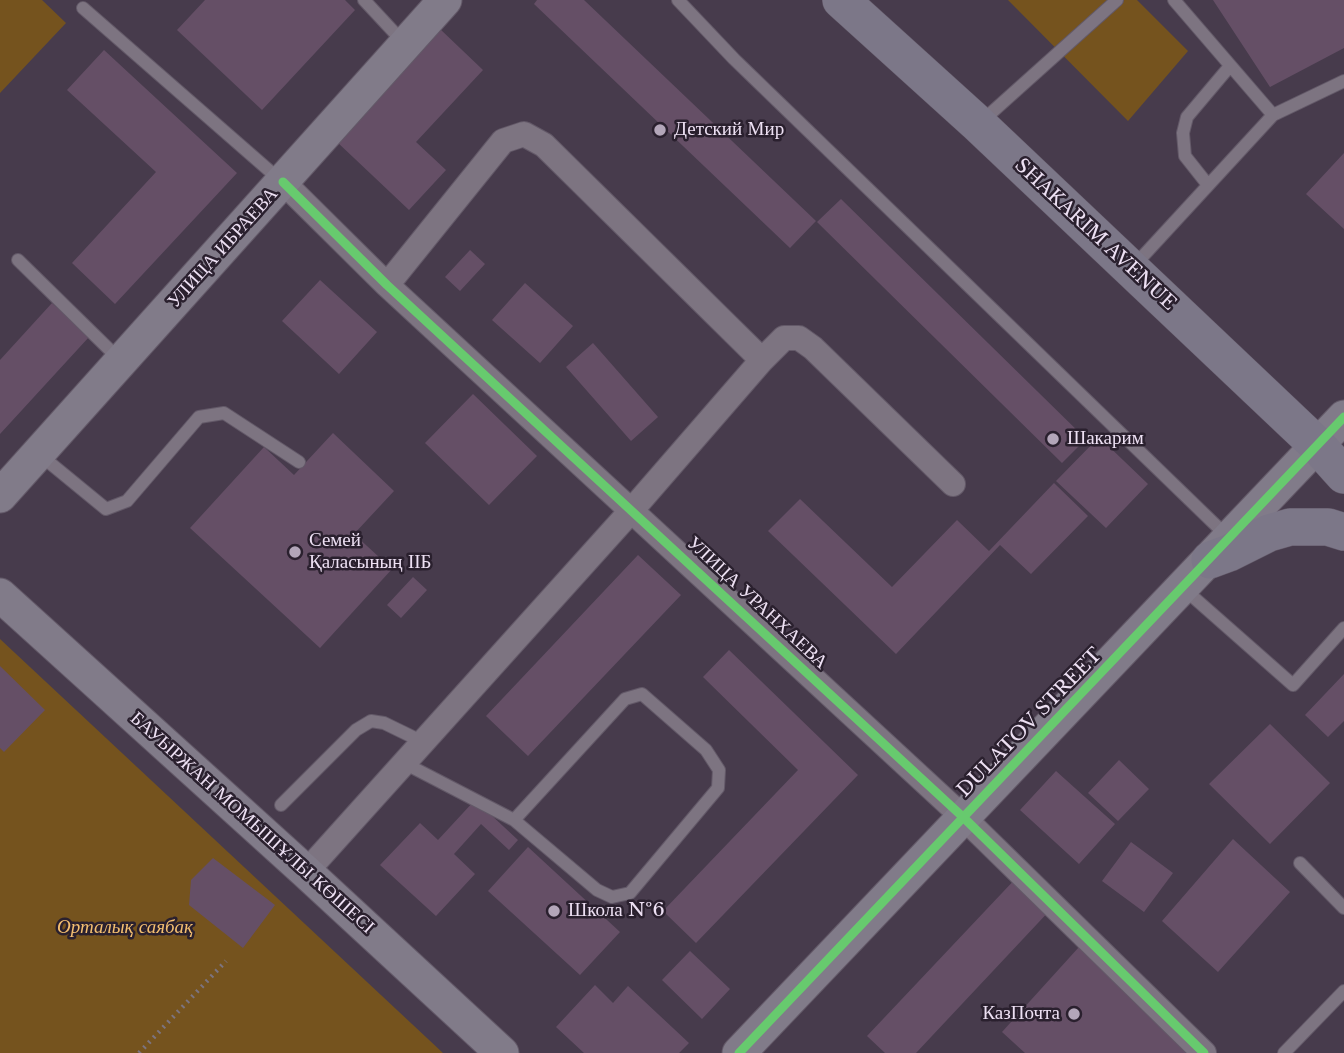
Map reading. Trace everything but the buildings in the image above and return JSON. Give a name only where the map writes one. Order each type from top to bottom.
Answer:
[{"type":"main road","name":"SHAKARIM AVENUE","points":[[841,0],[978,124],[1317,445],[1344,475]]},
{"type":"main road","points":[[1220,549],[1229,553],[1290,527],[1328,527],[1344,532]]},
{"type":"street","name":"УЛИЦА ИБРАЕВА","points":[[0,496],[445,0]]},
{"type":"street","points":[[387,285],[503,141],[524,134],[544,145],[762,360]]},
{"type":"street","name":"УЛИЦА УРАНХАЕВА","points":[[283,182],[387,285],[964,818],[1204,1053]]},
{"type":"street","points":[[306,872],[784,338],[799,338],[813,348],[953,484]]},
{"type":"street","name":"DULATOV STREET","points":[[739,1053],[1344,417]]},
{"type":"street","name":"БАУЫРЖАН МОМЫШҰЛЫ КӨШЕСІ","points":[[0,596],[502,1053]]},
{"type":"lane","points":[[364,0],[405,43]]},
{"type":"lane","points":[[678,0],[1220,549]]},
{"type":"lane","points":[[978,124],[1117,0]]},
{"type":"lane","points":[[1174,0],[1273,115]]},
{"type":"lane","points":[[83,8],[283,182]]},
{"type":"lane","points":[[1208,185],[1185,156],[1183,133],[1187,117],[1230,66]]},
{"type":"lane","points":[[1130,269],[1273,115],[1344,81]]},
{"type":"lane","points":[[18,260],[120,360]]},
{"type":"lane","points":[[39,454],[106,509],[127,500],[199,417],[224,413],[299,462]]},
{"type":"lane","points":[[1183,588],[1293,685],[1344,628]]},
{"type":"lane","points":[[404,763],[514,820],[597,890],[612,897],[630,893],[718,788],[719,770],[706,750],[642,694],[625,699],[514,820]]},
{"type":"lane","points":[[281,805],[356,730],[371,721],[384,723],[423,742]]},
{"type":"lane","points":[[1300,863],[1344,908]]},
{"type":"lane","points":[[1284,1053],[1344,991]]},
{"type":"path","points":[[139,1053],[226,961]]},
{"type":"green space","points":[[0,0],[42,0],[66,23],[0,93]]},
{"type":"green space","points":[[1008,0],[1137,0],[1188,51],[1128,121]]},
{"type":"green space","name":"Орталық саябақ","points":[[0,639],[443,1053],[0,1053]]},
{"type":"cycle path","points":[[283,182],[387,285],[964,818],[1204,1053]]},
{"type":"cycle path","points":[[739,1053],[1344,417]]},
{"type":"place","name":"Детский Мир","points":[[660,130]]},
{"type":"place","name":"Шакарим","points":[[1053,439]]},
{"type":"place","name":"Семей Қаласының ІІБ","points":[[295,552]]},
{"type":"place","name":"Школа №6","points":[[554,911]]},
{"type":"place","name":"КазПочта","points":[[1074,1014]]}]
